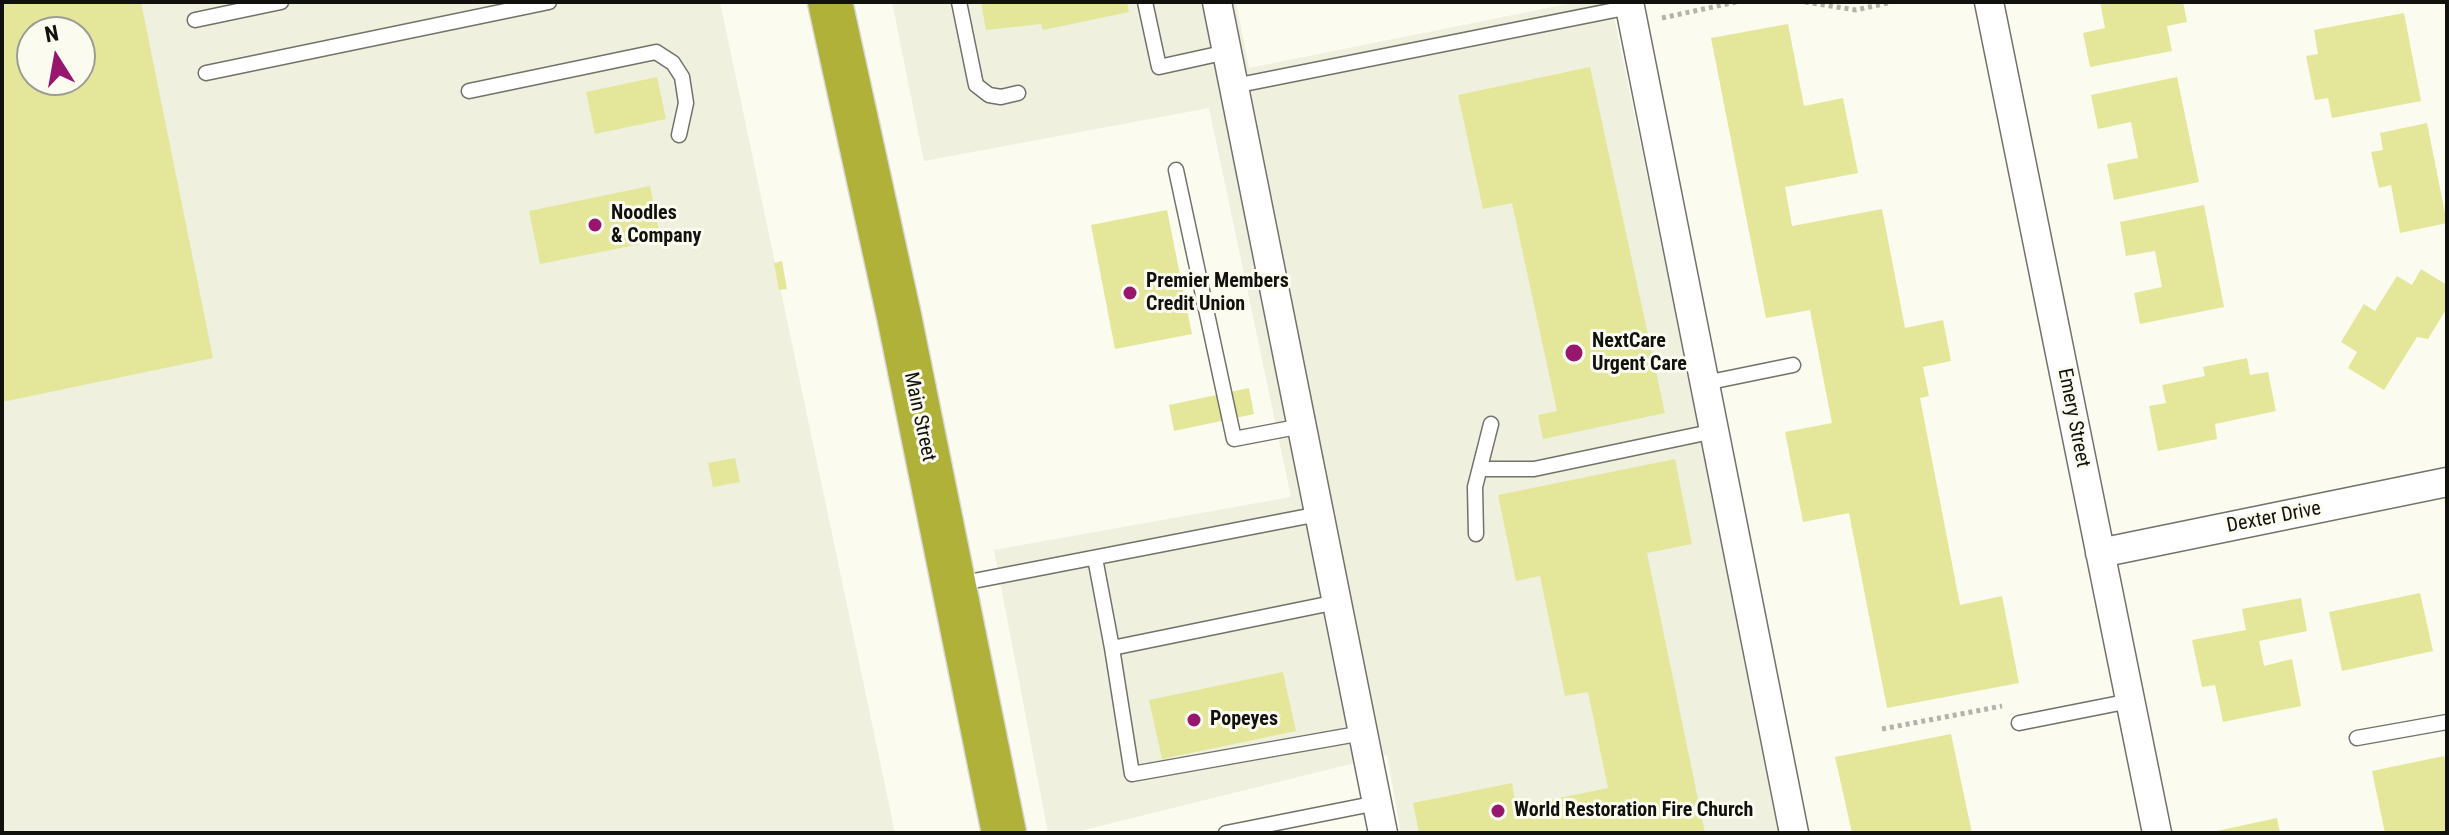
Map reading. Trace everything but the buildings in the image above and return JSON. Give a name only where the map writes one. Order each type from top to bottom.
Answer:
[{"type":"highway","name":"Main Street","points":[[830,2],[1004,833]]},
{"type":"street","points":[[1217,2],[1383,833]]},
{"type":"street","name":"Emery Street","points":[[1989,2],[2157,833]]},
{"type":"street","points":[[1631,11],[1794,833]]},
{"type":"street","name":"Dexter Drive","points":[[2100,553],[2447,482]]},
{"type":"lane","points":[[195,20],[281,2]]},
{"type":"lane","points":[[206,73],[549,2]]},
{"type":"lane","points":[[959,2],[976,85],[989,95],[1001,97],[1018,93]]},
{"type":"lane","points":[[1145,2],[1159,67],[1227,52]]},
{"type":"lane","points":[[1234,86],[1631,11]]},
{"type":"lane","points":[[469,91],[656,52],[673,63],[682,77],[686,103],[679,135]]},
{"type":"lane","points":[[1176,170],[1234,439],[1302,426]]},
{"type":"lane","points":[[1705,383],[1793,365]]},
{"type":"lane","points":[[1476,534],[1475,487],[1491,424]]},
{"type":"lane","points":[[1480,469],[1534,469],[1715,431]]},
{"type":"lane","points":[[954,584],[1319,514]]},
{"type":"lane","points":[[1095,558],[1132,774],[1363,733]]},
{"type":"lane","points":[[1112,648],[1337,602]]},
{"type":"lane","points":[[2019,723],[2130,701]]},
{"type":"lane","points":[[2357,738],[2447,722]]},
{"type":"lane","points":[[1226,833],[1377,803]]},
{"type":"path","points":[[1631,11],[1736,2]]},
{"type":"path","points":[[1805,2],[1856,10],[1892,2]]},
{"type":"path","points":[[1882,729],[2007,705]]},
{"type":"shaded area","points":[[2,2],[720,2],[895,833],[2,833]]},
{"type":"shaded area","points":[[892,2],[1236,2],[1249,68],[1578,2],[1611,2],[1783,833],[1401,833],[1387,755],[1072,833],[1048,833],[994,550],[1291,497],[1209,108],[924,161]]},
{"type":"place","name":"Noodles & Company","points":[[595,225]]},
{"type":"place","name":"Premier Members Credit Union","points":[[1130,293]]},
{"type":"place","name":"NextCare Urgent Care","points":[[1574,353]]},
{"type":"place","name":"Popeyes","points":[[1194,720]]},
{"type":"place","name":"World Restoration Fire Church","points":[[1498,811]]}]
